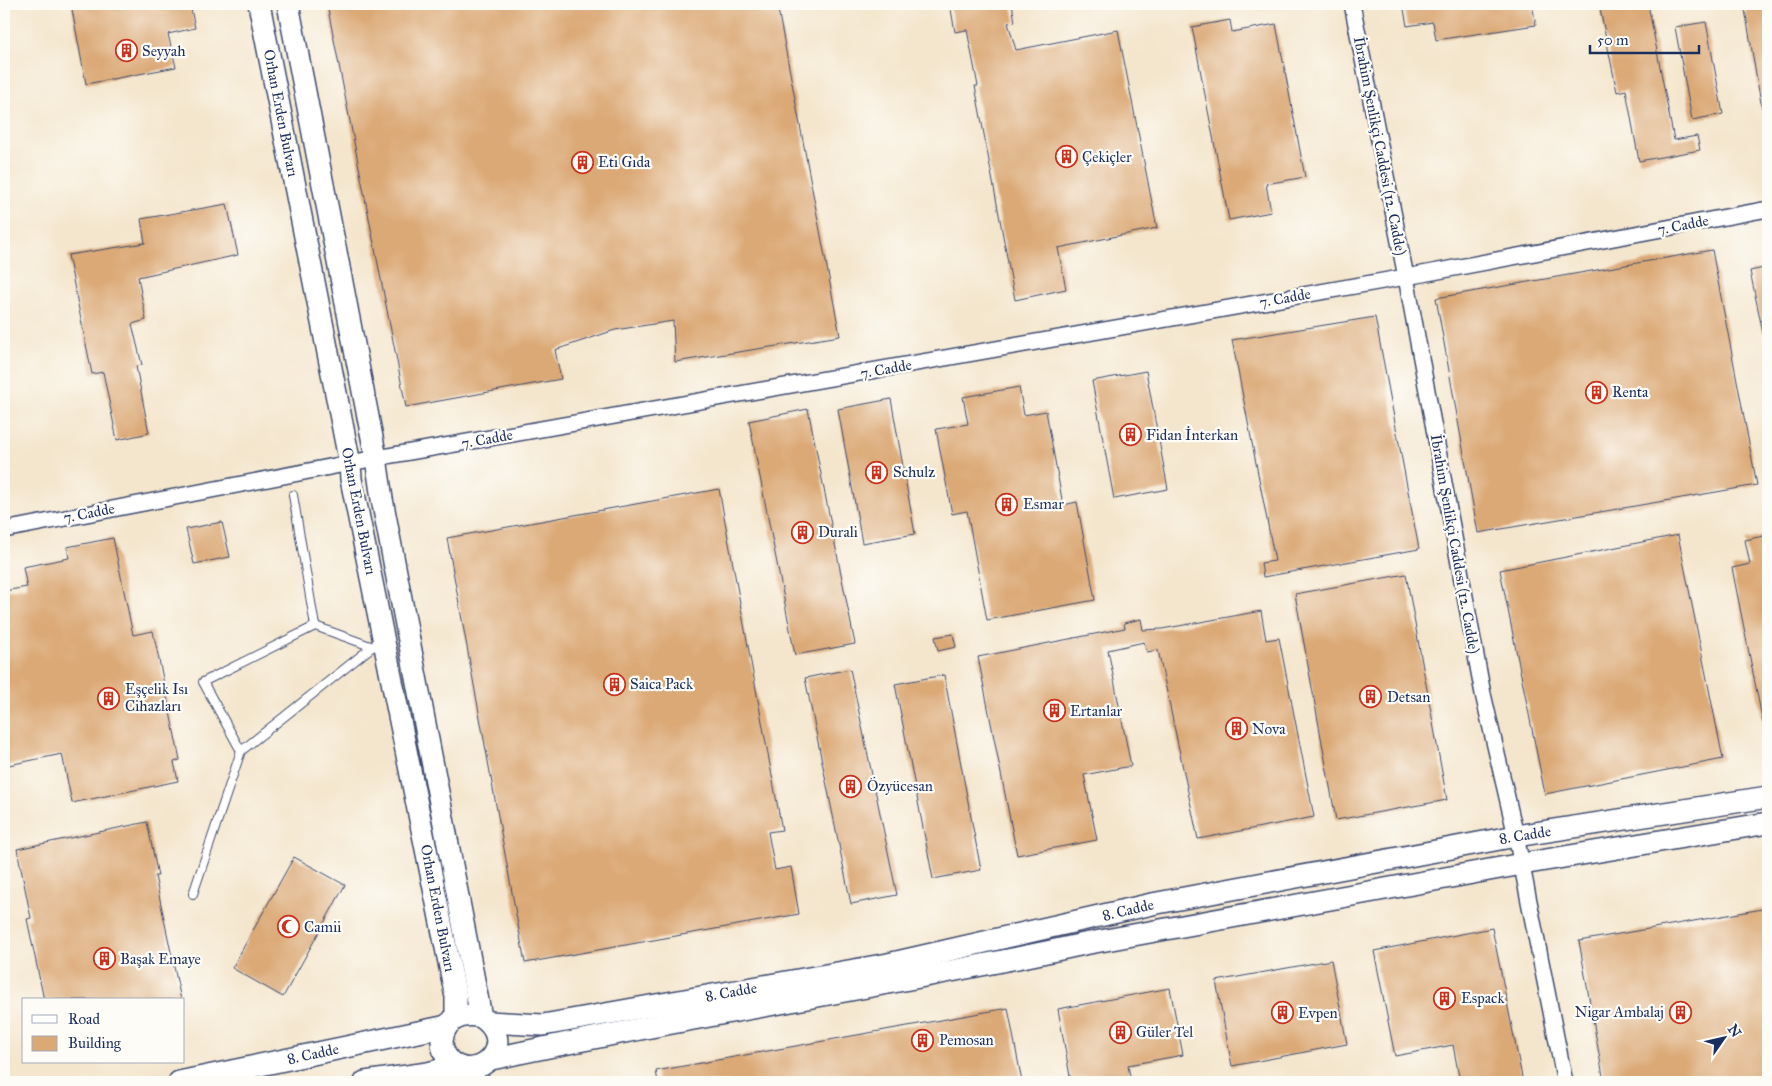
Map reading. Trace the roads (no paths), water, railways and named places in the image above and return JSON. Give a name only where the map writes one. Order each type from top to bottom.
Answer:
[{"type":"street","name":"Orhan Erden Bulvarı","points":[[259,4],[350,464],[378,642],[456,997],[451,1022],[443,1035],[442,1044],[444,1053],[449,1061],[462,1072]]},
{"type":"street","name":"Orhan Erden Bulvarı","points":[[288,4],[376,458],[382,499],[485,1019],[496,1036],[496,1052],[489,1069]]},
{"type":"street","name":"İbrahim Şenlikçi Caddesi (12. Cadde)","points":[[1352,4],[1406,277],[1483,694],[1522,864],[1565,1082]]},
{"type":"street","name":"7. Cadde","points":[[4,530],[376,458],[1406,277],[1768,209]]},
{"type":"street","name":"8. Cadde","points":[[485,1019],[543,1025],[888,964],[1152,904],[1516,836],[1768,797]]},
{"type":"street","name":"8. Cadde","points":[[489,1069],[660,1026],[1006,961],[1084,944],[1522,864],[1768,823]]},
{"type":"street","points":[[451,1022],[464,1015],[473,1015],[485,1019]]},
{"type":"street","name":"8. Cadde","points":[[179,1082],[451,1022]]},
{"type":"street","points":[[365,1082],[428,1073],[489,1069]]},
{"type":"lane","points":[[292,495],[315,626]]},
{"type":"lane","points":[[241,751],[203,682],[315,626],[378,642]]},
{"type":"lane","points":[[193,894],[241,751],[378,642]]},
{"type":"place","name":"Seyyah","points":[[126,51]]},
{"type":"place","name":"Çekiçler","points":[[1066,157]]},
{"type":"place","name":"Eti Gıda","points":[[582,162]]},
{"type":"place","name":"Renta","points":[[1596,392]]},
{"type":"place","name":"Fidan İnterkan","points":[[1130,435]]},
{"type":"place","name":"Schulz","points":[[877,472]]},
{"type":"place","name":"Esmar","points":[[1007,504]]},
{"type":"place","name":"Durali","points":[[802,532]]},
{"type":"place","name":"Saica Pack","points":[[614,684]]},
{"type":"place","name":"Detsan","points":[[1371,697]]},
{"type":"place","name":"Eşçelik Isı Cihazları","points":[[109,698]]},
{"type":"place","name":"Ertanlar","points":[[1054,711]]},
{"type":"place","name":"Nova","points":[[1236,729]]},
{"type":"place","name":"Özyücesan","points":[[851,786]]},
{"type":"place","name":"Camii","points":[[288,927]]},
{"type":"place","name":"Başak Emaye","points":[[104,959]]},
{"type":"place","name":"Espack","points":[[1445,998]]},
{"type":"place","name":"Nigar Ambalaj","points":[[1680,1012]]},
{"type":"place","name":"Evpen","points":[[1282,1013]]},
{"type":"place","name":"Güler Tel","points":[[1120,1032]]},
{"type":"place","name":"Pemosan","points":[[923,1040]]}]
